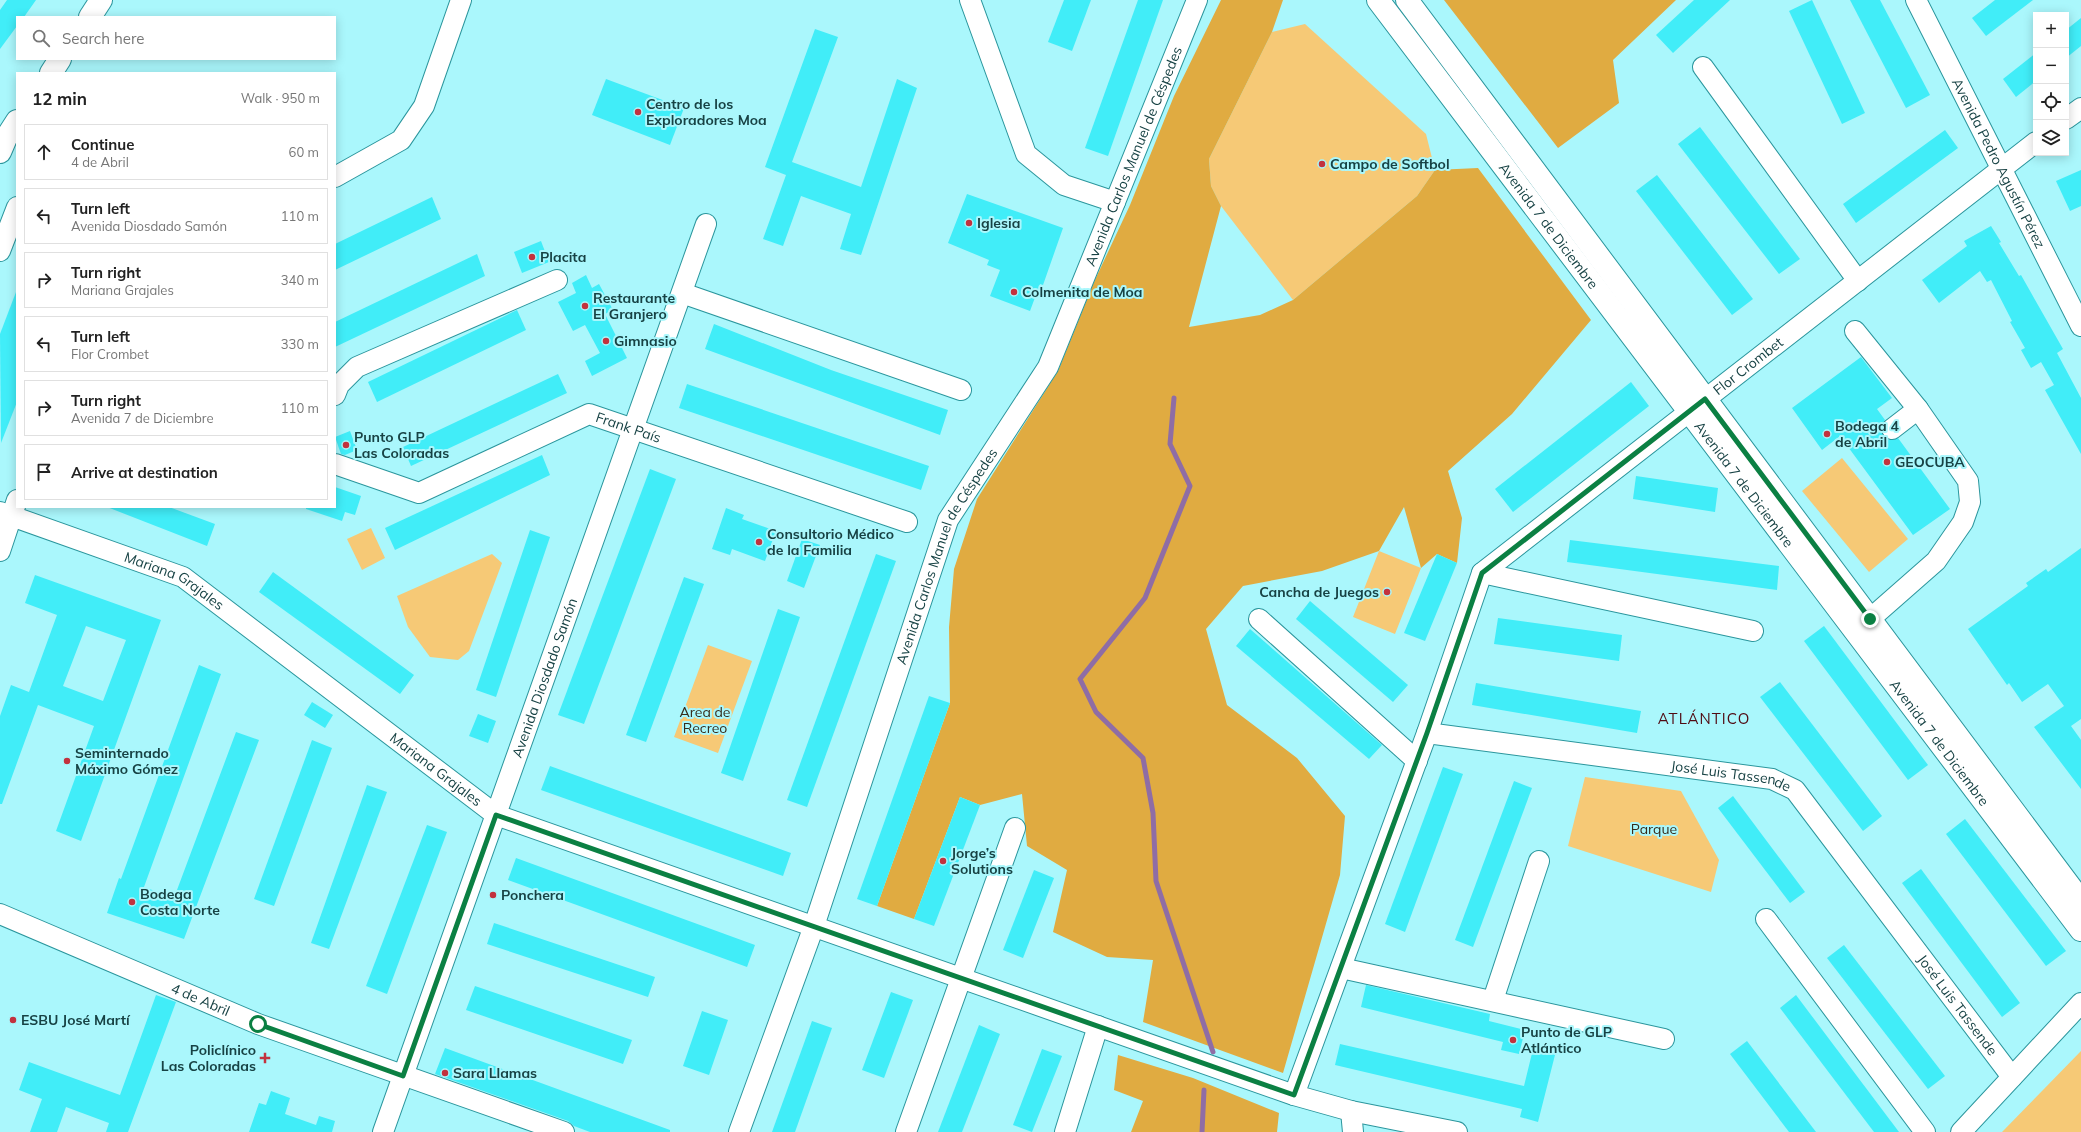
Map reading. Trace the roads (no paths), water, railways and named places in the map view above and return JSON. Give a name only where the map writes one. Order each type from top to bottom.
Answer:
[{"type":"main road","points":[[91,16],[101,0]]},
{"type":"main road","name":"Avenida 7 de Diciembre","points":[[1378,0],[1697,405],[1870,619],[2081,901]]},
{"type":"main road","name":"Avenida 7 de Diciembre","points":[[1407,0],[1697,405],[2081,930]]},
{"type":"main road","points":[[52,72],[59,60]]},
{"type":"street","points":[[336,176],[401,140],[424,106],[461,0]]},
{"type":"street","points":[[970,0],[1026,154],[1064,185],[1115,202]]},
{"type":"street","name":"Avenida Carlos Manuel de Céspedes","points":[[740,1132],[814,926],[948,520],[1048,367],[1198,0]]},
{"type":"street","name":"Avenida Pedro Agustín Pérez","points":[[1916,0],[2081,326]]},
{"type":"street","points":[[1704,67],[1858,281]]},
{"type":"street","points":[[2069,117],[2081,108]]},
{"type":"street","name":"Flor Crombet","points":[[1482,573],[2033,144]]},
{"type":"street","points":[[0,251],[16,210]]},
{"type":"street","name":"Avenida Diosdado Samón","points":[[383,1132],[706,224]]},
{"type":"street","points":[[336,392],[339,385],[357,367],[557,280]]},
{"type":"street","points":[[682,293],[961,390]]},
{"type":"street","points":[[1855,330],[1918,409],[1968,480],[1970,502],[1964,522],[1936,561],[1870,619]]},
{"type":"street","points":[[1892,430],[1918,409]]},
{"type":"street","name":"Frank País","points":[[336,464],[419,493],[589,414],[906,522]]},
{"type":"street","points":[[0,551],[10,509]]},
{"type":"street","name":"Mariana Grajales","points":[[10,509],[183,577],[496,815],[1294,1095],[1351,1111],[1457,1132]]},
{"type":"street","points":[[1294,1095],[1417,761],[1482,573],[1753,631]]},
{"type":"street","points":[[1259,619],[1417,761]]},
{"type":"street","name":"José Luis Tassende","points":[[1427,733],[1772,779],[1795,790],[2012,1077]]},
{"type":"street","points":[[906,1132],[1015,828]]},
{"type":"street","points":[[1492,1000],[1539,861]]},
{"type":"street","name":"4 de Abril","points":[[0,914],[258,1024],[564,1132]]},
{"type":"street","points":[[1766,919],[1925,1132]]},
{"type":"street","points":[[1341,968],[1664,1039]]},
{"type":"street","points":[[1961,1132],[2081,1003]]},
{"type":"street","points":[[1065,1132],[1098,1026]]},
{"type":"street","points":[[1351,1111],[1353,1132]]},
{"type":"waterway","points":[[1174,398],[1170,444],[1190,486],[1145,598],[1080,679],[1096,712],[1143,758],[1153,813],[1156,881],[1213,1052]]},
{"type":"waterway","points":[[1202,1132],[1204,1090]]},
{"type":"place","name":"Centro de los Exploradores Moa","points":[[638,112]]},
{"type":"place","name":"Campo de Softbol","points":[[1322,164]]},
{"type":"place","name":"Iglesia","points":[[969,223]]},
{"type":"place","name":"Placita","points":[[532,257]]},
{"type":"place","name":"Colmenita de Moa","points":[[1014,292]]},
{"type":"place","name":"Restaurante El Granjero","points":[[585,306]]},
{"type":"place","name":"Gimnasio","points":[[606,341]]},
{"type":"place","name":"Bodega 4 de Abril","points":[[1827,434]]},
{"type":"place","name":"Punto GLP Las Coloradas","points":[[346,445]]},
{"type":"place","name":"GEOCUBA","points":[[1887,462]]},
{"type":"place","name":"Consultorio Médico de la Familia","points":[[759,542]]},
{"type":"place","name":"Cancha de Juegos","points":[[1387,592]]},
{"type":"place","name":"Seminternado Máximo Gómez","points":[[67,761]]},
{"type":"place","name":"Jorge’s Solutions","points":[[943,861]]},
{"type":"place","name":"Ponchera","points":[[493,895]]},
{"type":"place","name":"Bodega Costa Norte","points":[[132,902]]},
{"type":"place","name":"ESBU José Martí","points":[[13,1020]]},
{"type":"place","name":"Punto de GLP Atlántico","points":[[1513,1040]]},
{"type":"place","name":"Policlínico Las Coloradas","points":[[265,1058]]},
{"type":"place","name":"Sara Llamas","points":[[445,1073]]},
{"type":"district","name":"ATLÁNTICO","points":[[1704,718]]},
{"type":"park label","name":"Area de Recreo","points":[[705,720]]},
{"type":"park label","name":"Parque","points":[[1654,829]]}]
